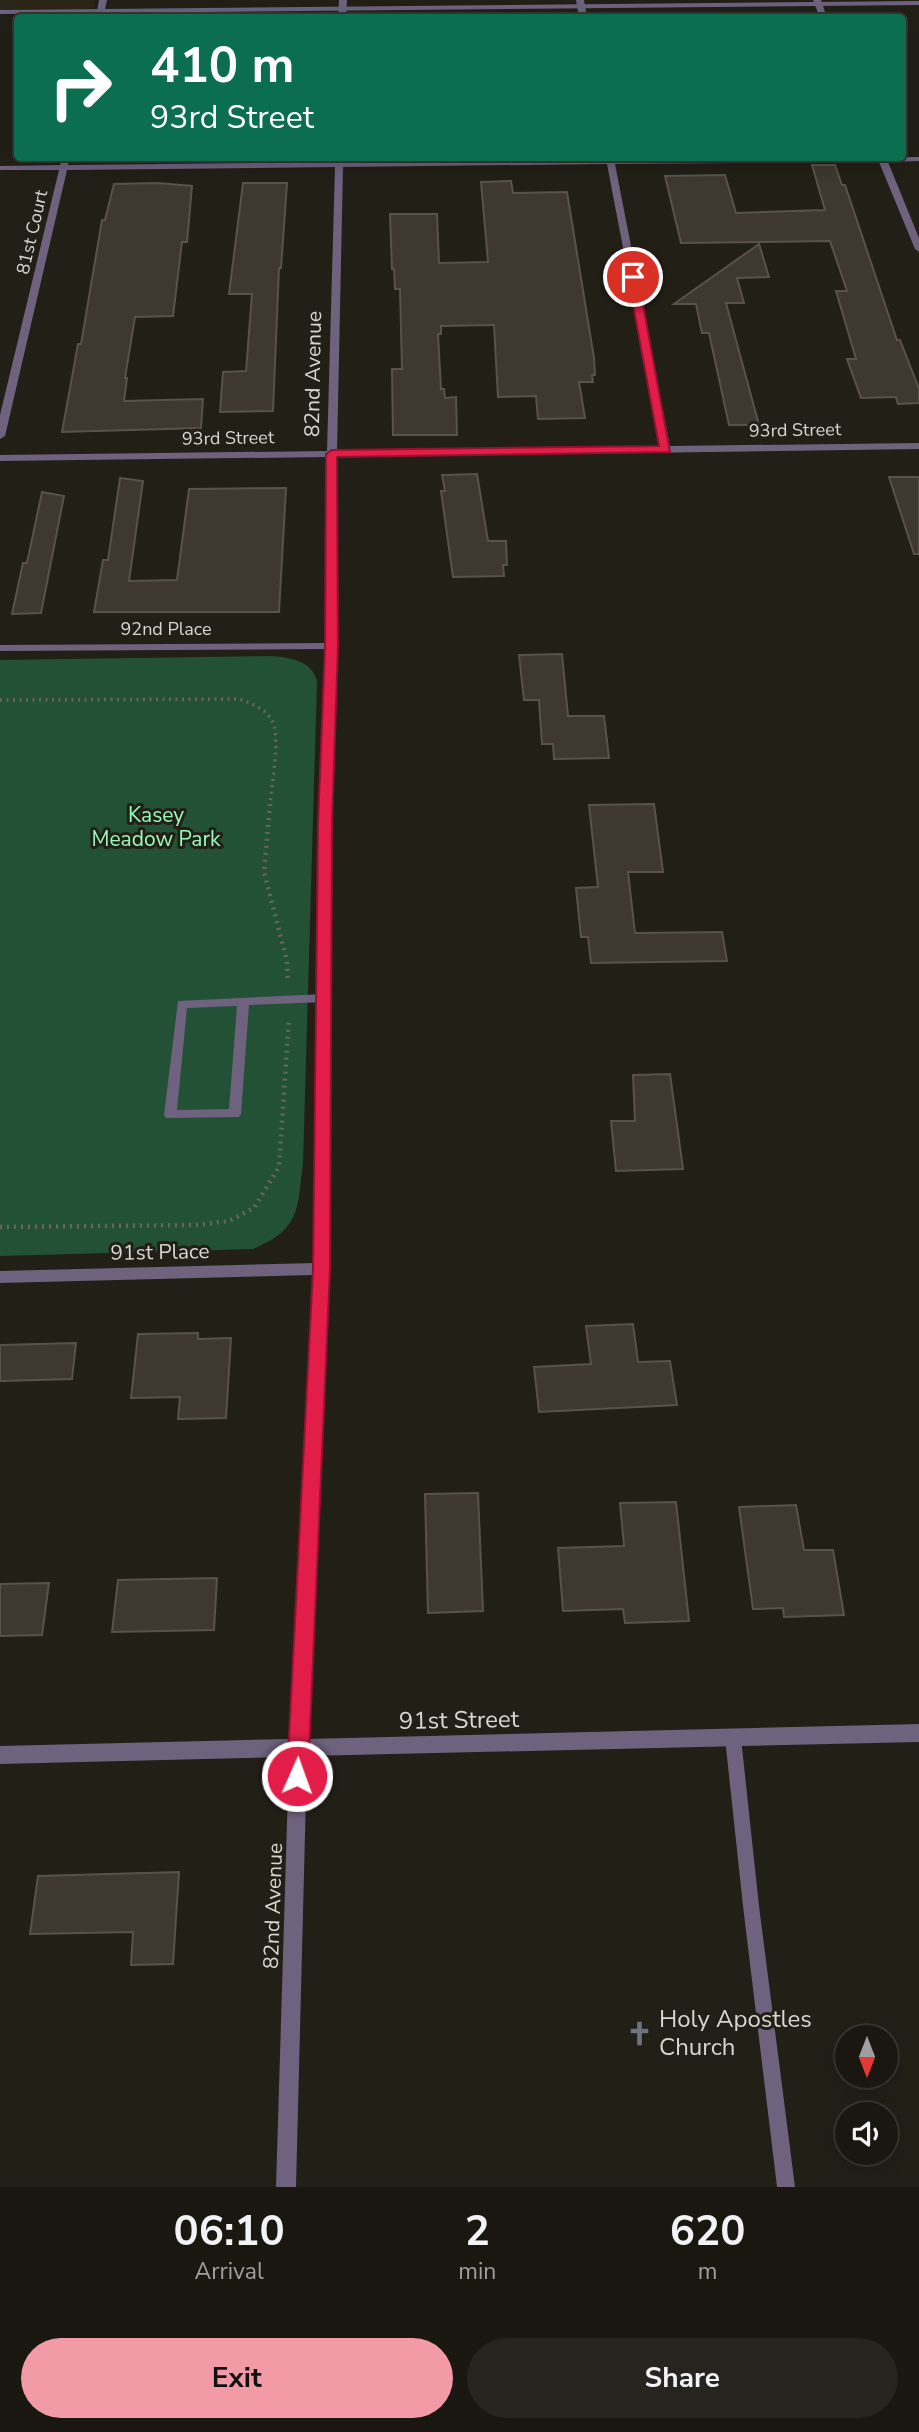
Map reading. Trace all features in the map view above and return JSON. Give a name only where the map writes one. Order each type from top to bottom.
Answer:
[{"type":"street","points":[[100,14],[103,0]]},
{"type":"street","points":[[0,168],[64,162],[339,161]]},
{"type":"street","name":"82nd Avenue","points":[[286,2187],[298,1748],[322,1269],[325,824],[332,646],[332,454],[339,161]]},
{"type":"street","points":[[611,161],[666,449]]},
{"type":"street","points":[[884,161],[919,249]]},
{"type":"street","name":"81st Court","points":[[0,436],[64,162]]},
{"type":"street","name":"93rd Street","points":[[0,458],[919,446]]},
{"type":"street","name":"92nd Place","points":[[0,648],[332,646]]},
{"type":"street","name":"91st Place","points":[[0,1276],[322,1269]]},
{"type":"street","name":"91st Street","points":[[0,1755],[919,1734]]},
{"type":"lane","points":[[0,12],[100,14],[581,4],[919,3]]},
{"type":"lane","points":[[243,1002],[235,1114],[170,1115],[182,1004],[324,999]]},
{"type":"lane","points":[[733,1738],[786,2187]]},
{"type":"path","points":[[0,700],[239,699],[261,708],[270,716],[275,723],[276,732],[264,872],[287,961],[288,1000],[279,1167],[254,1208],[229,1221],[196,1225],[0,1227]]},
{"type":"shaded area","points":[[0,0],[95,0],[94,7],[86,9],[0,10]]},
{"type":"green space","name":"Kasey Meadow Park","points":[[272,656],[305,664],[317,681],[303,1163],[294,1216],[280,1234],[253,1249],[0,1256],[0,660]]},
{"type":"building","points":[[812,165],[835,165],[842,185],[845,185],[897,340],[900,340],[919,389],[919,403],[898,404],[896,397],[861,398],[847,359],[856,359],[836,291],[847,291],[830,241],[681,243],[665,176],[725,175],[736,213],[825,210]]},
{"type":"building","points":[[511,181],[513,193],[567,192],[594,358],[593,382],[579,382],[585,418],[538,419],[536,396],[498,397],[494,325],[441,326],[441,334],[438,334],[441,389],[444,389],[445,398],[456,397],[457,435],[393,435],[392,369],[402,369],[400,289],[395,289],[392,269],[390,214],[437,214],[439,263],[488,262],[481,182]]},
{"type":"building","points":[[158,183],[192,186],[187,242],[182,242],[173,316],[135,317],[124,401],[203,399],[201,428],[62,432],[78,344],[81,344],[102,220],[105,220],[114,184]]},
{"type":"building","points":[[243,183],[287,183],[279,268],[273,411],[220,412],[223,372],[246,371],[252,294],[229,294]]},
{"type":"building","points":[[759,244],[769,277],[737,278],[744,303],[726,303],[759,425],[729,425],[709,333],[702,333],[696,304],[674,304]]},
{"type":"building","points":[[477,474],[488,541],[506,541],[507,565],[503,565],[504,576],[453,577],[441,491],[445,491],[442,475]]},
{"type":"building","points":[[889,477],[919,477],[919,554],[914,554]]},
{"type":"building","points":[[120,478],[143,481],[129,581],[177,580],[189,489],[286,488],[279,612],[94,612],[103,560],[108,560]]},
{"type":"building","points":[[42,492],[64,496],[41,613],[12,614],[23,563],[27,563]]},
{"type":"building","points":[[562,654],[568,716],[604,716],[609,758],[554,759],[553,744],[542,744],[539,700],[524,700],[519,655]]},
{"type":"building","points":[[654,804],[663,872],[628,872],[635,933],[722,932],[727,961],[591,963],[588,937],[581,937],[576,888],[598,887],[589,805]]},
{"type":"building","points":[[670,1074],[683,1169],[616,1171],[611,1121],[635,1121],[633,1075]]},
{"type":"building","points":[[633,1324],[638,1362],[670,1361],[677,1405],[539,1412],[534,1367],[591,1364],[586,1326]]},
{"type":"building","points":[[198,1333],[198,1339],[231,1338],[226,1418],[178,1419],[180,1397],[131,1398],[138,1334]]},
{"type":"building","points":[[76,1343],[72,1379],[0,1381],[0,1345]]},
{"type":"building","points":[[478,1493],[483,1611],[428,1613],[425,1494]]},
{"type":"building","points":[[676,1502],[689,1621],[625,1623],[623,1609],[563,1611],[558,1548],[624,1546],[620,1503]]},
{"type":"building","points":[[796,1505],[804,1550],[833,1550],[844,1615],[784,1617],[783,1608],[753,1609],[739,1507]]},
{"type":"building","points":[[217,1578],[214,1630],[112,1632],[118,1580]]},
{"type":"building","points":[[49,1583],[42,1635],[0,1636],[0,1584]]},
{"type":"building","points":[[179,1872],[173,1964],[131,1965],[133,1932],[30,1934],[38,1876]]},
{"type":"place","name":"Holy Apostles Church","points":[[639,2033]]},
{"type":"route","points":[[297,1776],[322,1269],[325,824],[332,646],[332,454],[666,449],[633,277]]}]
